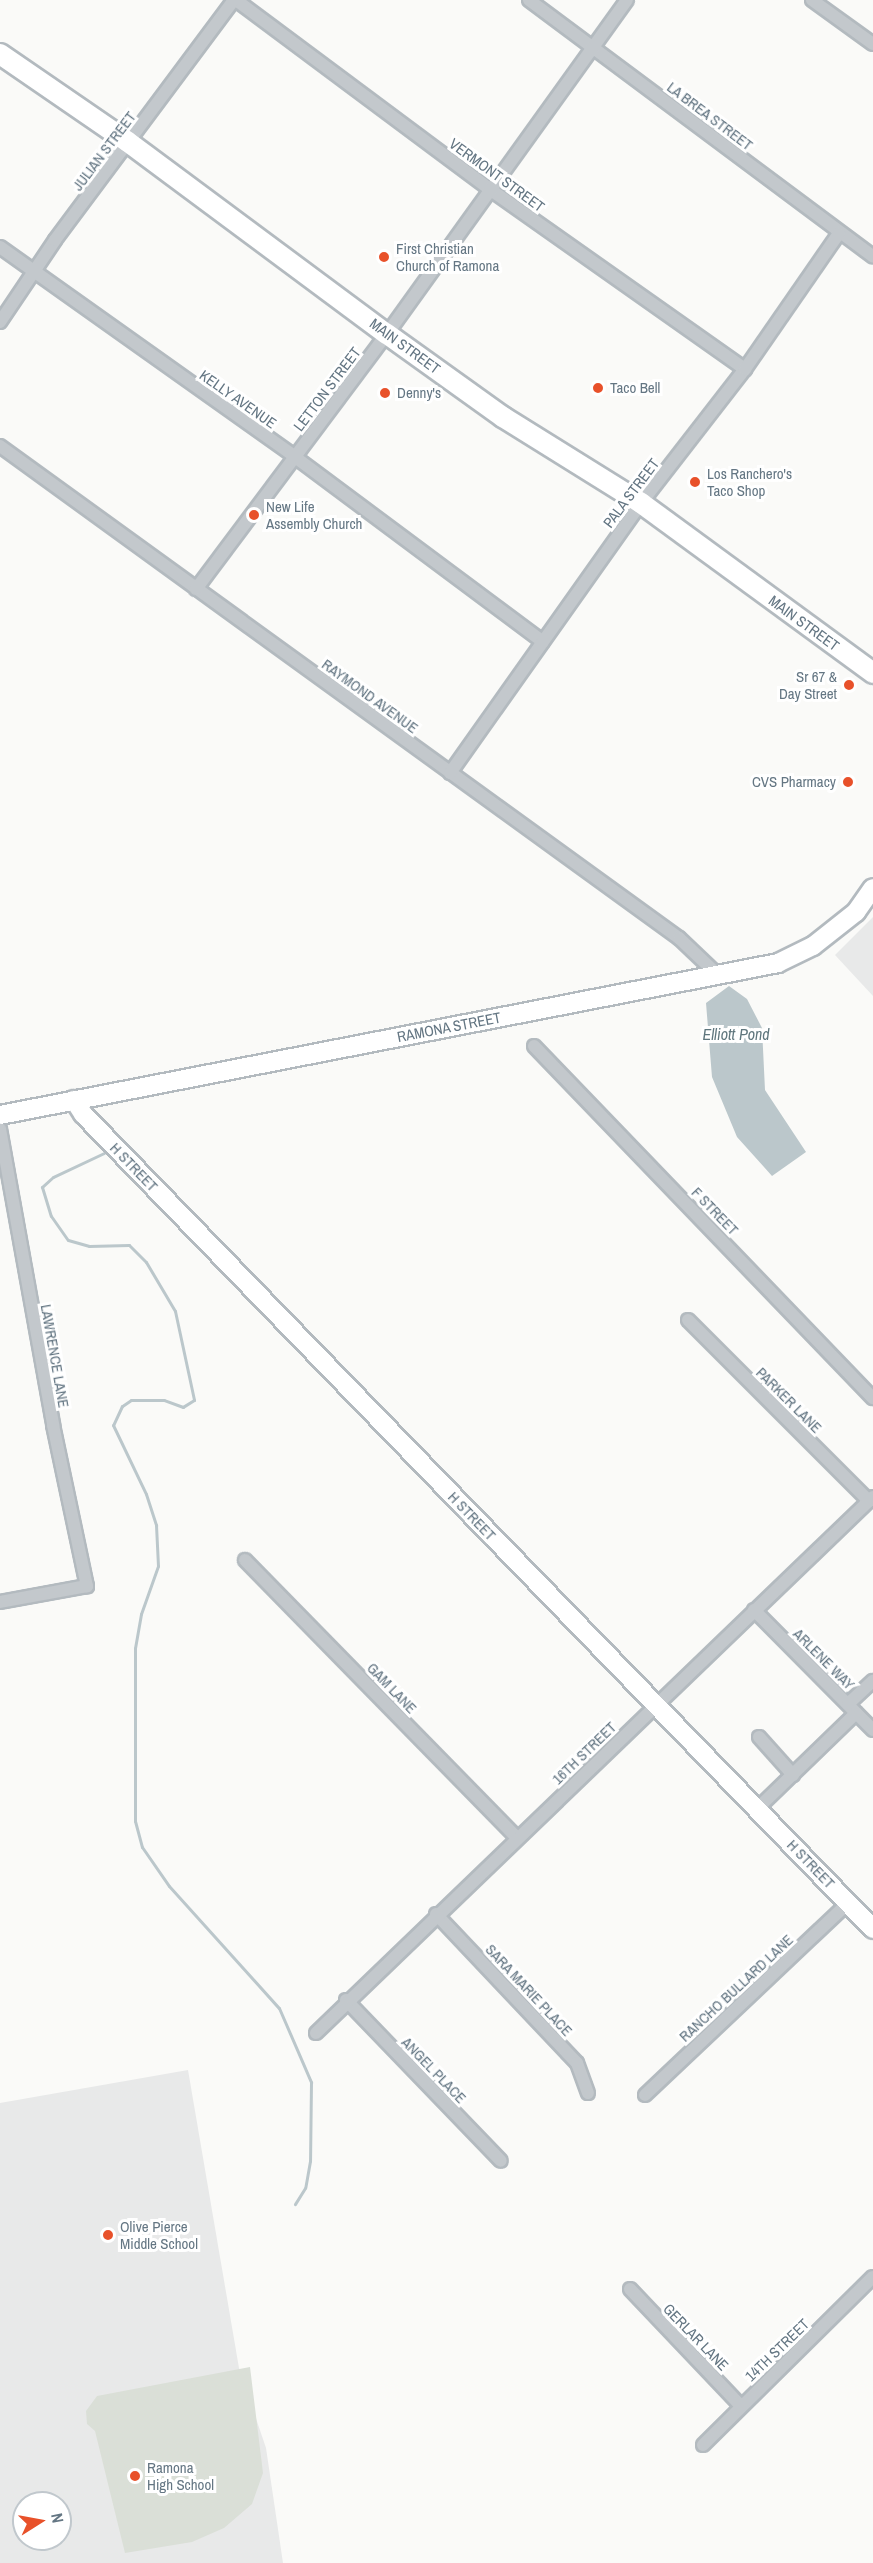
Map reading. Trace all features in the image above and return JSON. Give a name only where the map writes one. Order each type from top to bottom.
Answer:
[{"type":"main road","name":"MAIN STREET","points":[[0,54],[128,142],[503,417],[641,503],[873,673]]},
{"type":"street","name":"JULIAN STREET","points":[[0,322],[34,271],[128,142],[235,0]]},
{"type":"street","name":"VERMONT STREET","points":[[235,0],[491,190],[745,369]]},
{"type":"street","name":"LA BREA STREET","points":[[529,0],[873,256]]},
{"type":"street","name":"LETTON STREET","points":[[196,589],[387,334],[592,45],[627,0]]},
{"type":"street","points":[[812,0],[873,44]]},
{"type":"street","name":"PALA STREET","points":[[450,773],[641,503],[745,369],[840,232]]},
{"type":"street","name":"KELLY AVENUE","points":[[0,247],[295,457],[543,642]]},
{"type":"street","name":"RAYMOND AVENUE","points":[[0,446],[680,938],[718,975]]},
{"type":"street","name":"RAMONA STREET","points":[[0,1115],[778,963],[813,946],[855,912],[873,888]]},
{"type":"street","name":"F STREET","points":[[534,1046],[873,1398]]},
{"type":"street","name":"H STREET","points":[[74,1100],[96,1128],[873,1929]]},
{"type":"street","name":"LAWRENCE LANE","points":[[0,1129],[53,1425],[87,1586],[0,1602]]},
{"type":"street","name":"PARKER LANE","points":[[688,1320],[871,1499]]},
{"type":"street","name":"16TH STREET","points":[[316,2033],[346,2000],[871,1499]]},
{"type":"street","name":"GAM LANE","points":[[245,1560],[517,1838]]},
{"type":"street","name":"ARLENE WAY","points":[[754,1610],[873,1730]]},
{"type":"street","points":[[757,1809],[793,1775],[873,1682]]},
{"type":"street","points":[[759,1737],[793,1775]]},
{"type":"street","name":"RANCHO BULLARD LANE","points":[[645,2095],[848,1903]]},
{"type":"street","name":"SARA MARIE PLACE","points":[[436,1914],[577,2063],[588,2093]]},
{"type":"street","name":"ANGEL PLACE","points":[[346,2000],[501,2161]]},
{"type":"street","name":"14TH STREET","points":[[703,2445],[873,2277]]},
{"type":"street","name":"GERLAR LANE","points":[[630,2289],[741,2406]]},
{"type":"shaded area","points":[[873,917],[873,996],[835,955]]},
{"type":"shaded area","name":"Olive Pierce Middle School","points":[[188,2070],[239,2368],[266,2448],[283,2563],[0,2563],[0,2103]]},
{"type":"shaded area","points":[[250,2367],[263,2473],[252,2504],[224,2528],[192,2542],[125,2553],[95,2431],[87,2424],[86,2411],[97,2396]]},
{"type":"water","name":"Elliott Pond","points":[[729,986],[747,999],[762,1028],[765,1090],[806,1152],[772,1176],[737,1137],[712,1077],[706,1003]]},
{"type":"waterway","points":[[104,1153],[53,1177],[42,1187],[51,1216],[68,1240],[89,1246],[129,1245],[146,1262],[175,1311],[194,1400],[183,1407],[164,1400],[131,1400],[122,1406],[113,1425],[146,1494],[156,1525],[158,1566],[141,1614],[135,1648],[135,1821],[142,1847],[169,1886],[279,2008],[311,2082],[310,2161],[305,2188],[295,2204]]},
{"type":"place","name":"First Christian Church of Ramona","points":[[384,257]]},
{"type":"place","name":"Taco Bell","points":[[598,388]]},
{"type":"place","name":"Denny's","points":[[385,393]]},
{"type":"place","name":"Los Ranchero's Taco Shop","points":[[695,482]]},
{"type":"place","name":"New Life Assembly Church","points":[[254,515]]},
{"type":"place","name":"Sr 67 & Day Street","points":[[849,685]]},
{"type":"place","name":"CVS Pharmacy","points":[[848,782]]},
{"type":"place","name":"Olive Pierce Middle School","points":[[108,2235]]},
{"type":"place","name":"Ramona High School","points":[[135,2476]]}]
